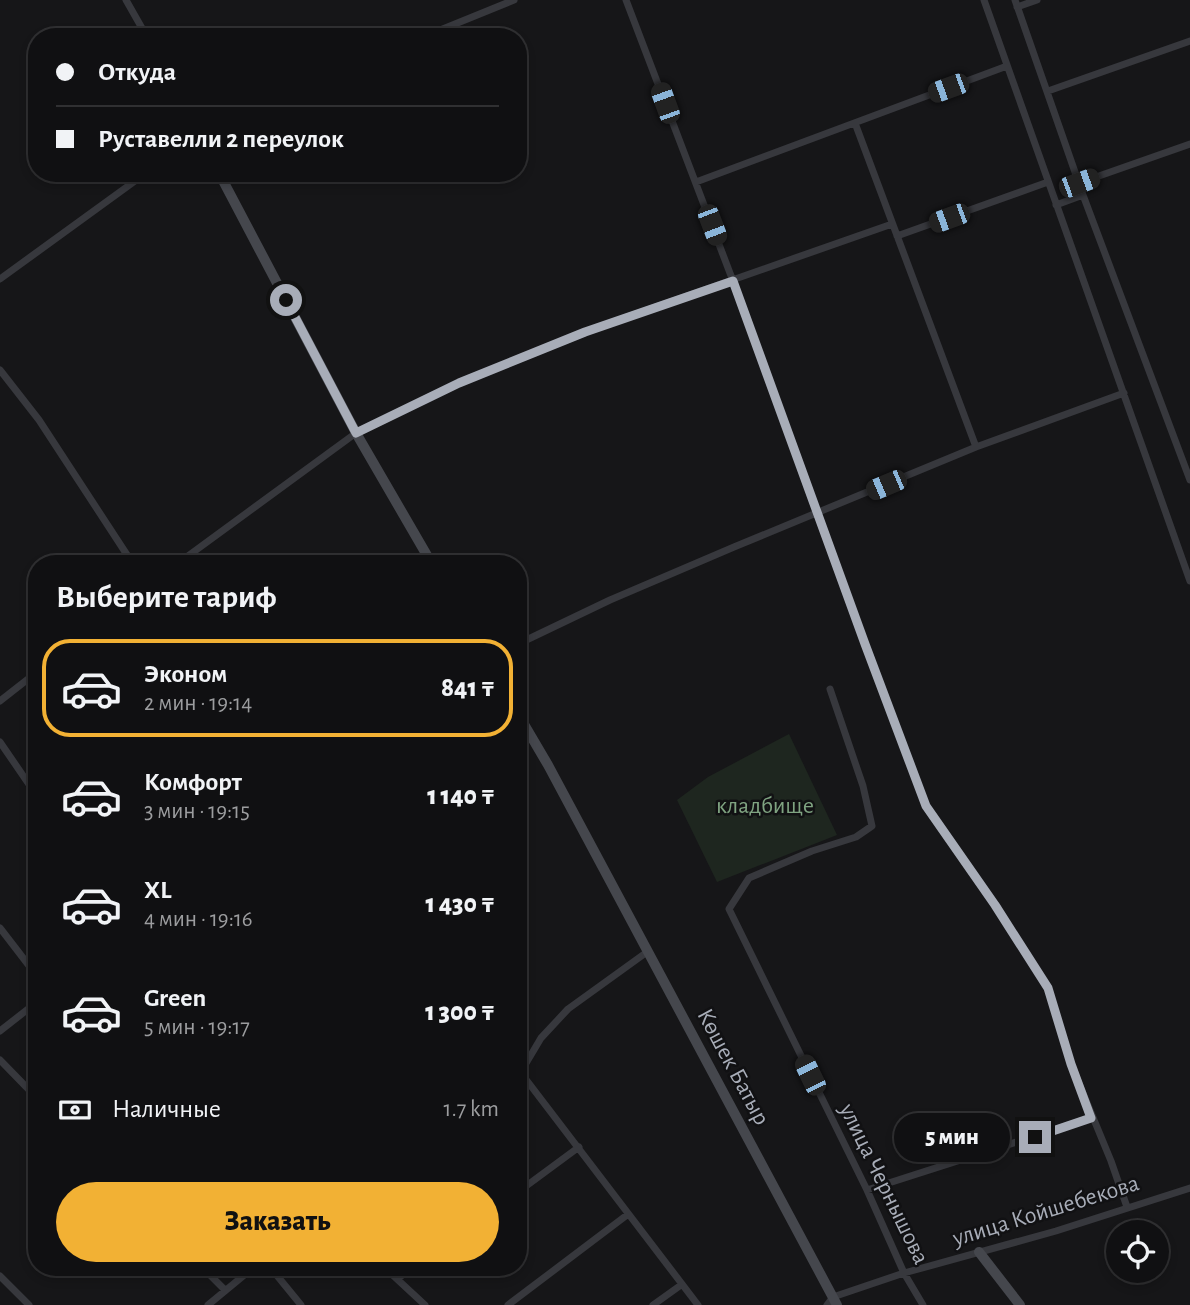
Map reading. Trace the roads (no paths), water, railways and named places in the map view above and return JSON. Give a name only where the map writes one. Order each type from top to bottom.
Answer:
[{"type":"street","points":[[126,0],[142,28]]},
{"type":"street","points":[[445,28],[514,0]]},
{"type":"street","points":[[626,0],[733,281],[926,806],[995,905],[1048,988],[1071,1064],[1127,1207]]},
{"type":"street","points":[[984,0],[1190,581]]},
{"type":"street","points":[[1037,0],[1016,3],[1083,195],[1189,474]]},
{"type":"street","points":[[1048,91],[1190,41]]},
{"type":"street","points":[[696,182],[1007,66]]},
{"type":"street","points":[[855,123],[976,447]]},
{"type":"street","points":[[1079,183],[1190,144]]},
{"type":"street","points":[[0,279],[134,182]]},
{"type":"street","points":[[224,182],[356,433],[427,555]]},
{"type":"street","points":[[897,236],[1048,182]]},
{"type":"street","points":[[1056,205],[1083,195]]},
{"type":"street","points":[[189,555],[356,433],[459,383],[578,335],[892,224]]},
{"type":"street","points":[[0,370],[38,420],[127,555]]},
{"type":"street","points":[[527,640],[610,600],[976,447],[1124,393]]},
{"type":"street","points":[[0,701],[28,679]]},
{"type":"street","name":"улица Чернышова","points":[[830,689],[863,786],[872,826],[856,837],[812,851],[749,878],[729,909],[867,1190],[904,1273],[923,1305]]},
{"type":"street","name":"Көшек Батыр","points":[[527,730],[832,1302]]},
{"type":"street","points":[[0,742],[28,777]]},
{"type":"street","points":[[0,928],[28,964]]},
{"type":"street","points":[[527,1060],[541,1038],[568,1009],[647,952]]},
{"type":"street","points":[[0,1031],[28,1009]]},
{"type":"street","points":[[0,1060],[28,1089]]},
{"type":"street","points":[[527,1083],[698,1305]]},
{"type":"street","points":[[867,1190],[1091,1118]]},
{"type":"street","points":[[527,1185],[579,1147]]},
{"type":"street","name":"улица Койшебекова","points":[[832,1302],[904,1273],[1056,1231],[1190,1188]]},
{"type":"street","points":[[508,1305],[627,1215]]},
{"type":"street","points":[[979,1252],[1020,1305]]},
{"type":"street","points":[[0,1276],[29,1305]]},
{"type":"street","points":[[211,1276],[225,1290]]},
{"type":"street","points":[[208,1305],[243,1276]]},
{"type":"street","points":[[277,1276],[300,1305]]},
{"type":"street","points":[[394,1276],[425,1305]]},
{"type":"street","points":[[397,1279],[401,1276]]},
{"type":"street","points":[[653,1305],[681,1284]]},
{"type":"park label","name":"кладбище","points":[[765,806]]}]
